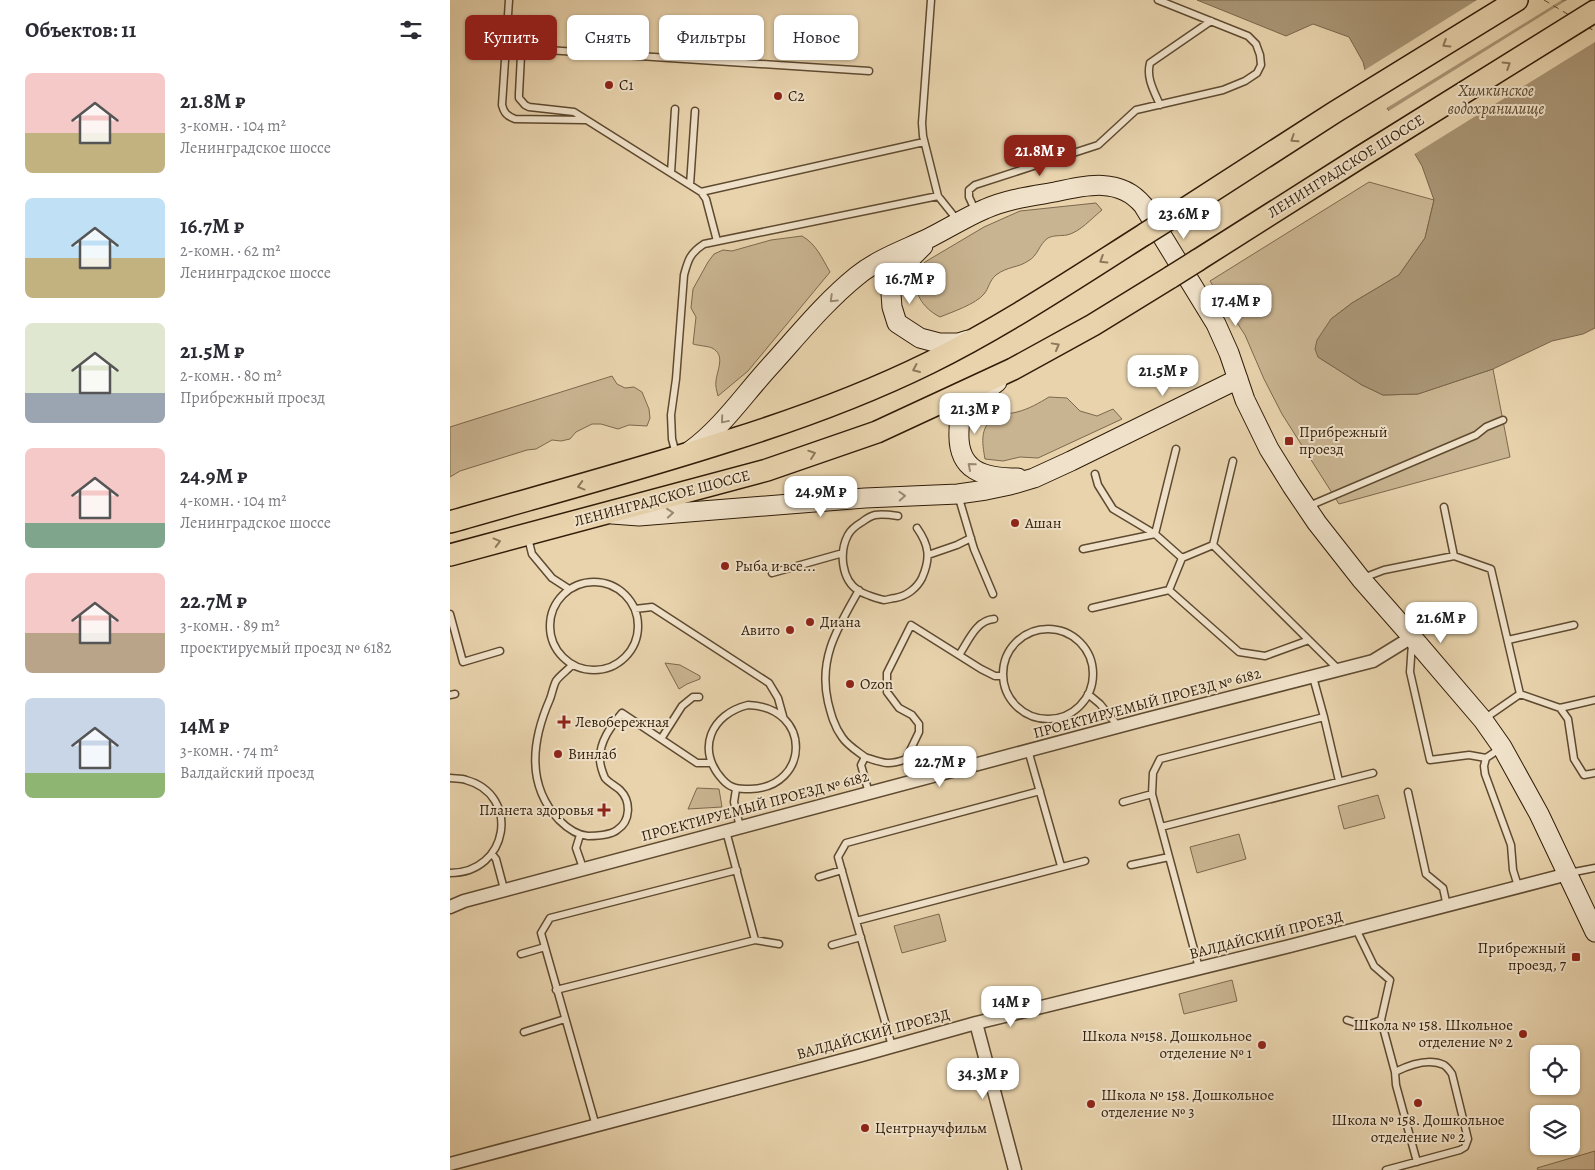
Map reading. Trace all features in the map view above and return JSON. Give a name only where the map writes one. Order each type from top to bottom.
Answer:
[{"type":"main road","points":[[450,522],[681,456],[772,427],[843,400],[929,363],[1035,303],[1335,112],[1517,0]]},
{"type":"main road","name":"ЛЕНИНГРАДСКОЕ ШОССЕ","points":[[450,555],[767,470],[868,435],[1013,369],[1093,325],[1595,11]]},
{"type":"street","points":[[681,456],[707,438],[722,423],[748,390],[830,301],[858,275],[891,255],[986,208],[1012,200],[1096,185],[1112,186],[1124,190],[1136,198],[1143,206],[1216,324],[1229,353],[1245,400],[1270,449],[1306,508],[1361,579],[1483,720],[1502,747],[1538,814],[1595,932]]},
{"type":"street","points":[[932,236],[906,263],[894,279],[891,294],[892,307],[897,323],[920,338],[939,343],[958,342],[975,338]]},
{"type":"street","points":[[1013,369],[966,407],[960,420],[958,443],[961,454],[968,465],[982,474],[1006,478],[1034,478]]},
{"type":"street","points":[[604,514],[639,516],[866,504],[986,490],[1034,478],[1238,379]]},
{"type":"street","name":"ПРОЕКТИРУЕМЫЙ ПРОЕЗД № 6182","points":[[450,907],[504,889],[1118,726],[1373,661],[1412,637]]},
{"type":"street","name":"ВАЛДАЙСКИЙ ПРОЕЗД","points":[[450,1164],[497,1153],[976,1022],[1448,906],[1568,874]]},
{"type":"street","points":[[976,1022],[1015,1170]]},
{"type":"lane","points":[[509,0],[502,105],[504,112],[508,117],[515,119],[587,120]]},
{"type":"lane","points":[[931,0],[922,123],[924,142],[938,196],[959,222]]},
{"type":"lane","points":[[977,213],[969,197],[969,190],[975,184],[1098,146],[1136,110],[1223,90],[1246,81],[1258,73],[1261,65],[1260,55],[1256,44],[1248,36],[1158,0]]},
{"type":"lane","points":[[1160,104],[1149,77],[1150,63],[1211,21]]},
{"type":"lane","points":[[717,241],[706,199],[701,192],[570,110],[529,107],[522,102],[519,94],[521,55],[532,49],[869,71]]},
{"type":"lane","points":[[671,173],[675,109]]},
{"type":"lane","points":[[690,185],[695,110]]},
{"type":"lane","points":[[701,192],[924,142]]},
{"type":"lane","points":[[681,456],[672,438],[671,415],[676,379],[684,275],[689,258],[696,249],[704,244],[717,241],[938,196]]},
{"type":"lane","points":[[1306,508],[1476,435],[1486,427],[1503,420]]},
{"type":"lane","points":[[1155,534],[1176,449]]},
{"type":"lane","points":[[1213,545],[1233,462]]},
{"type":"lane","points":[[1095,474],[1098,486],[1113,510],[1155,534],[1182,558]]},
{"type":"lane","points":[[958,494],[971,538],[993,594]]},
{"type":"lane","points":[[866,504],[870,517]]},
{"type":"lane","points":[[1444,508],[1454,556]]},
{"type":"lane","points":[[898,516],[878,514],[870,517],[855,527],[848,535],[842,553],[844,569],[851,583],[859,590],[884,600],[900,597],[919,584],[927,568],[928,555],[924,539],[917,528]]},
{"type":"lane","points":[[527,534],[532,554],[552,578],[569,589]]},
{"type":"lane","points":[[1083,549],[1155,534]]},
{"type":"lane","points":[[928,555],[971,538]]},
{"type":"lane","points":[[1169,590],[1182,558],[1213,545]]},
{"type":"lane","points":[[1213,545],[1339,670]]},
{"type":"lane","points":[[772,573],[842,553]]},
{"type":"lane","points":[[1361,579],[1384,570],[1454,556],[1491,569],[1520,694]]},
{"type":"lane","points":[[582,583],[608,583],[623,592],[632,603],[637,617],[638,631],[634,645],[626,657],[614,666],[601,670],[586,670],[572,665],[561,656],[553,643],[549,628],[551,613],[558,599],[569,589],[582,583]]},
{"type":"lane","points":[[859,590],[832,642],[825,667],[826,693],[832,718],[843,739],[865,758],[894,764],[906,759],[919,732],[919,724],[912,715],[899,708],[887,692],[887,673],[911,625],[995,676],[1002,676]]},
{"type":"lane","points":[[1169,590],[1239,652],[1265,656],[1309,640]]},
{"type":"lane","points":[[1092,608],[1169,590]]},
{"type":"lane","points":[[635,610],[652,607],[769,683],[778,698],[783,716],[791,727],[796,740],[792,766],[784,777],[772,785],[755,789],[736,789],[725,783],[711,763],[709,750],[711,737],[716,725],[725,715],[736,708],[748,705],[761,705],[783,716]]},
{"type":"lane","points":[[450,614],[463,662],[500,651]]},
{"type":"lane","points":[[959,655],[980,624],[987,619],[994,619]]},
{"type":"lane","points":[[1508,640],[1574,625]]},
{"type":"lane","points":[[1036,630],[1058,630],[1070,635],[1084,647],[1091,661],[1093,678],[1088,694],[1078,708],[1062,717],[1035,718],[1017,708],[1007,695],[1002,676],[1005,658],[1022,637],[1036,630]]},
{"type":"lane","points":[[1412,637],[1410,672],[1430,760],[1469,755],[1486,758]]},
{"type":"lane","points":[[572,665],[557,681],[542,718],[536,742],[537,783],[551,812],[564,825],[580,835],[597,836],[617,831],[627,818],[628,806],[622,792],[605,778],[600,761],[601,749],[611,726],[622,713],[697,763],[711,763]]},
{"type":"lane","points":[[1313,677],[1339,782]]},
{"type":"lane","points":[[1088,694],[1100,704],[1118,726]]},
{"type":"lane","points":[[1483,720],[1520,694]]},
{"type":"lane","points":[[1520,694],[1560,708],[1595,700]]},
{"type":"lane","points":[[661,739],[682,706],[693,697],[699,697]]},
{"type":"lane","points":[[1560,708],[1568,720],[1574,759],[1584,775],[1595,773]]},
{"type":"lane","points":[[1199,968],[1152,794],[1153,773],[1160,759],[1324,717]]},
{"type":"lane","points":[[1502,747],[1486,758],[1484,766],[1485,774],[1511,845],[1513,870],[1518,886]]},
{"type":"lane","points":[[1028,750],[1061,866]]},
{"type":"lane","points":[[865,758],[861,765],[869,793]]},
{"type":"lane","points":[[1161,827],[1373,773]]},
{"type":"lane","points":[[450,778],[465,779],[479,785],[491,796],[499,809],[502,825],[499,840],[492,854],[481,865],[467,872],[450,873]]},
{"type":"lane","points":[[736,789],[734,802],[740,827]]},
{"type":"lane","points":[[892,1046],[838,857],[846,843],[1040,791]]},
{"type":"lane","points":[[1408,792],[1426,874],[1443,888],[1448,906]]},
{"type":"lane","points":[[1123,802],[1152,794]]},
{"type":"lane","points":[[726,831],[755,940]]},
{"type":"lane","points":[[580,835],[576,848],[583,868]]},
{"type":"lane","points":[[492,854],[496,859],[504,889]]},
{"type":"lane","points":[[1131,865],[1170,857]]},
{"type":"lane","points":[[856,921],[1085,861]]},
{"type":"lane","points":[[1568,874],[1595,868]]},
{"type":"lane","points":[[596,1126],[541,933],[550,918],[737,870]]},
{"type":"lane","points":[[818,877],[842,870]]},
{"type":"lane","points":[[1356,929],[1374,966],[1390,980],[1381,1020],[1417,1162]]},
{"type":"lane","points":[[832,945],[861,937]]},
{"type":"lane","points":[[556,990],[755,940],[779,944]]},
{"type":"lane","points":[[521,954],[545,947]]},
{"type":"lane","points":[[524,1032],[566,1019]]},
{"type":"lane","points":[[1346,1020],[1365,1026],[1381,1020]]},
{"type":"lane","points":[[1386,1170],[1460,1150],[1465,1147],[1468,1139],[1452,1074],[1445,1066],[1427,1062],[1395,1072]]},
{"type":"shaded area","points":[[1369,182],[1434,200],[1425,238],[1399,275],[1352,303],[1331,319],[1318,357],[1362,385],[1383,395],[1418,394],[1493,369],[1510,457],[1339,504],[1282,414],[1245,335],[1210,281]]},
{"type":"shaded area","points":[[1096,203],[1102,210],[1086,224],[1077,231],[1067,235],[1048,238],[1042,243],[1031,259],[996,275],[984,294],[970,304],[940,317],[926,307],[921,300],[916,285],[917,277],[925,262],[984,227],[1020,211]]},
{"type":"shaded area","points":[[802,236],[815,247],[830,272],[748,371],[718,396],[716,383],[720,363],[719,355],[712,348],[693,344],[696,317],[691,308],[693,289],[714,254],[723,250],[732,251],[771,240]]},
{"type":"shaded area","points":[[612,376],[617,384],[625,388],[634,387],[642,392],[649,409],[650,418],[647,426],[629,425],[618,429],[601,424],[592,424],[576,432],[570,439],[552,440],[536,449],[527,450],[460,471],[450,477],[450,427]]},
{"type":"shaded area","points":[[1049,397],[1067,398],[1080,411],[1097,416],[1113,409],[1122,419],[1038,458],[1020,457],[1003,461],[985,459],[983,434],[992,420],[1000,415],[1026,409]]},
{"type":"shaded area","points":[[665,663],[680,665],[700,676],[700,679],[679,689]]},
{"type":"shaded area","points":[[697,788],[719,789],[722,807],[688,809]]},
{"type":"shaded area","points":[[1378,795],[1385,818],[1344,829],[1338,806]]},
{"type":"shaded area","points":[[1239,834],[1246,859],[1197,873],[1190,847]]},
{"type":"shaded area","points":[[939,914],[946,941],[902,953],[894,926]]},
{"type":"shaded area","points":[[1232,980],[1237,1001],[1184,1014],[1179,994]]},
{"type":"shaded area","points":[[1595,1151],[1595,1170],[1538,1170],[1537,1168]]},
{"type":"water","name":"Химкинское водохранилище","points":[[1197,0],[1595,0],[1595,328],[1583,334],[1552,341],[1493,369],[1418,394],[1383,395],[1362,385],[1318,357],[1315,349],[1317,340],[1331,319],[1352,303],[1399,275],[1425,238],[1434,200],[1422,166],[1392,115],[1368,82],[1363,62],[1349,37],[1313,24],[1286,36]]},
{"type":"pier","points":[[1477,0],[1562,0],[1385,109],[1366,83],[1363,71]]},
{"type":"pier","points":[[1567,0],[1595,0],[1595,42],[1413,155],[1387,112]]},
{"type":"ferry route","points":[[1544,0],[1569,15]]},
{"type":"ferry route","points":[[1587,27],[1595,31]]},
{"type":"place","name":"C1","points":[[609,85]]},
{"type":"place","name":"C2","points":[[778,96]]},
{"type":"place","name":"Прибрежный проезд","points":[[1289,441]]},
{"type":"place","name":"Ашан","points":[[1015,523]]},
{"type":"place","name":"Рыба и все...","points":[[725,566]]},
{"type":"place","name":"Диана","points":[[810,622]]},
{"type":"place","name":"Авито","points":[[790,630]]},
{"type":"place","name":"Ozon","points":[[850,684]]},
{"type":"place","name":"Левобережная","points":[[564,722]]},
{"type":"place","name":"Винлаб","points":[[558,754]]},
{"type":"place","name":"Планета здоровья","points":[[604,810]]},
{"type":"place","name":"Прибрежный проезд, 7","points":[[1576,957]]},
{"type":"place","name":"Школа № 158. Школьное отделение № 2","points":[[1523,1034]]},
{"type":"place","name":"Школа №158. Дошкольное отделение № 1","points":[[1262,1045]]},
{"type":"place","name":"Школа № 158. Дошкольное отделение № 2","points":[[1418,1103]]},
{"type":"place","name":"Школа № 158. Дошкольное отделение № 3","points":[[1091,1104]]},
{"type":"place","name":"Центрнаучфильм","points":[[865,1128]]}]
